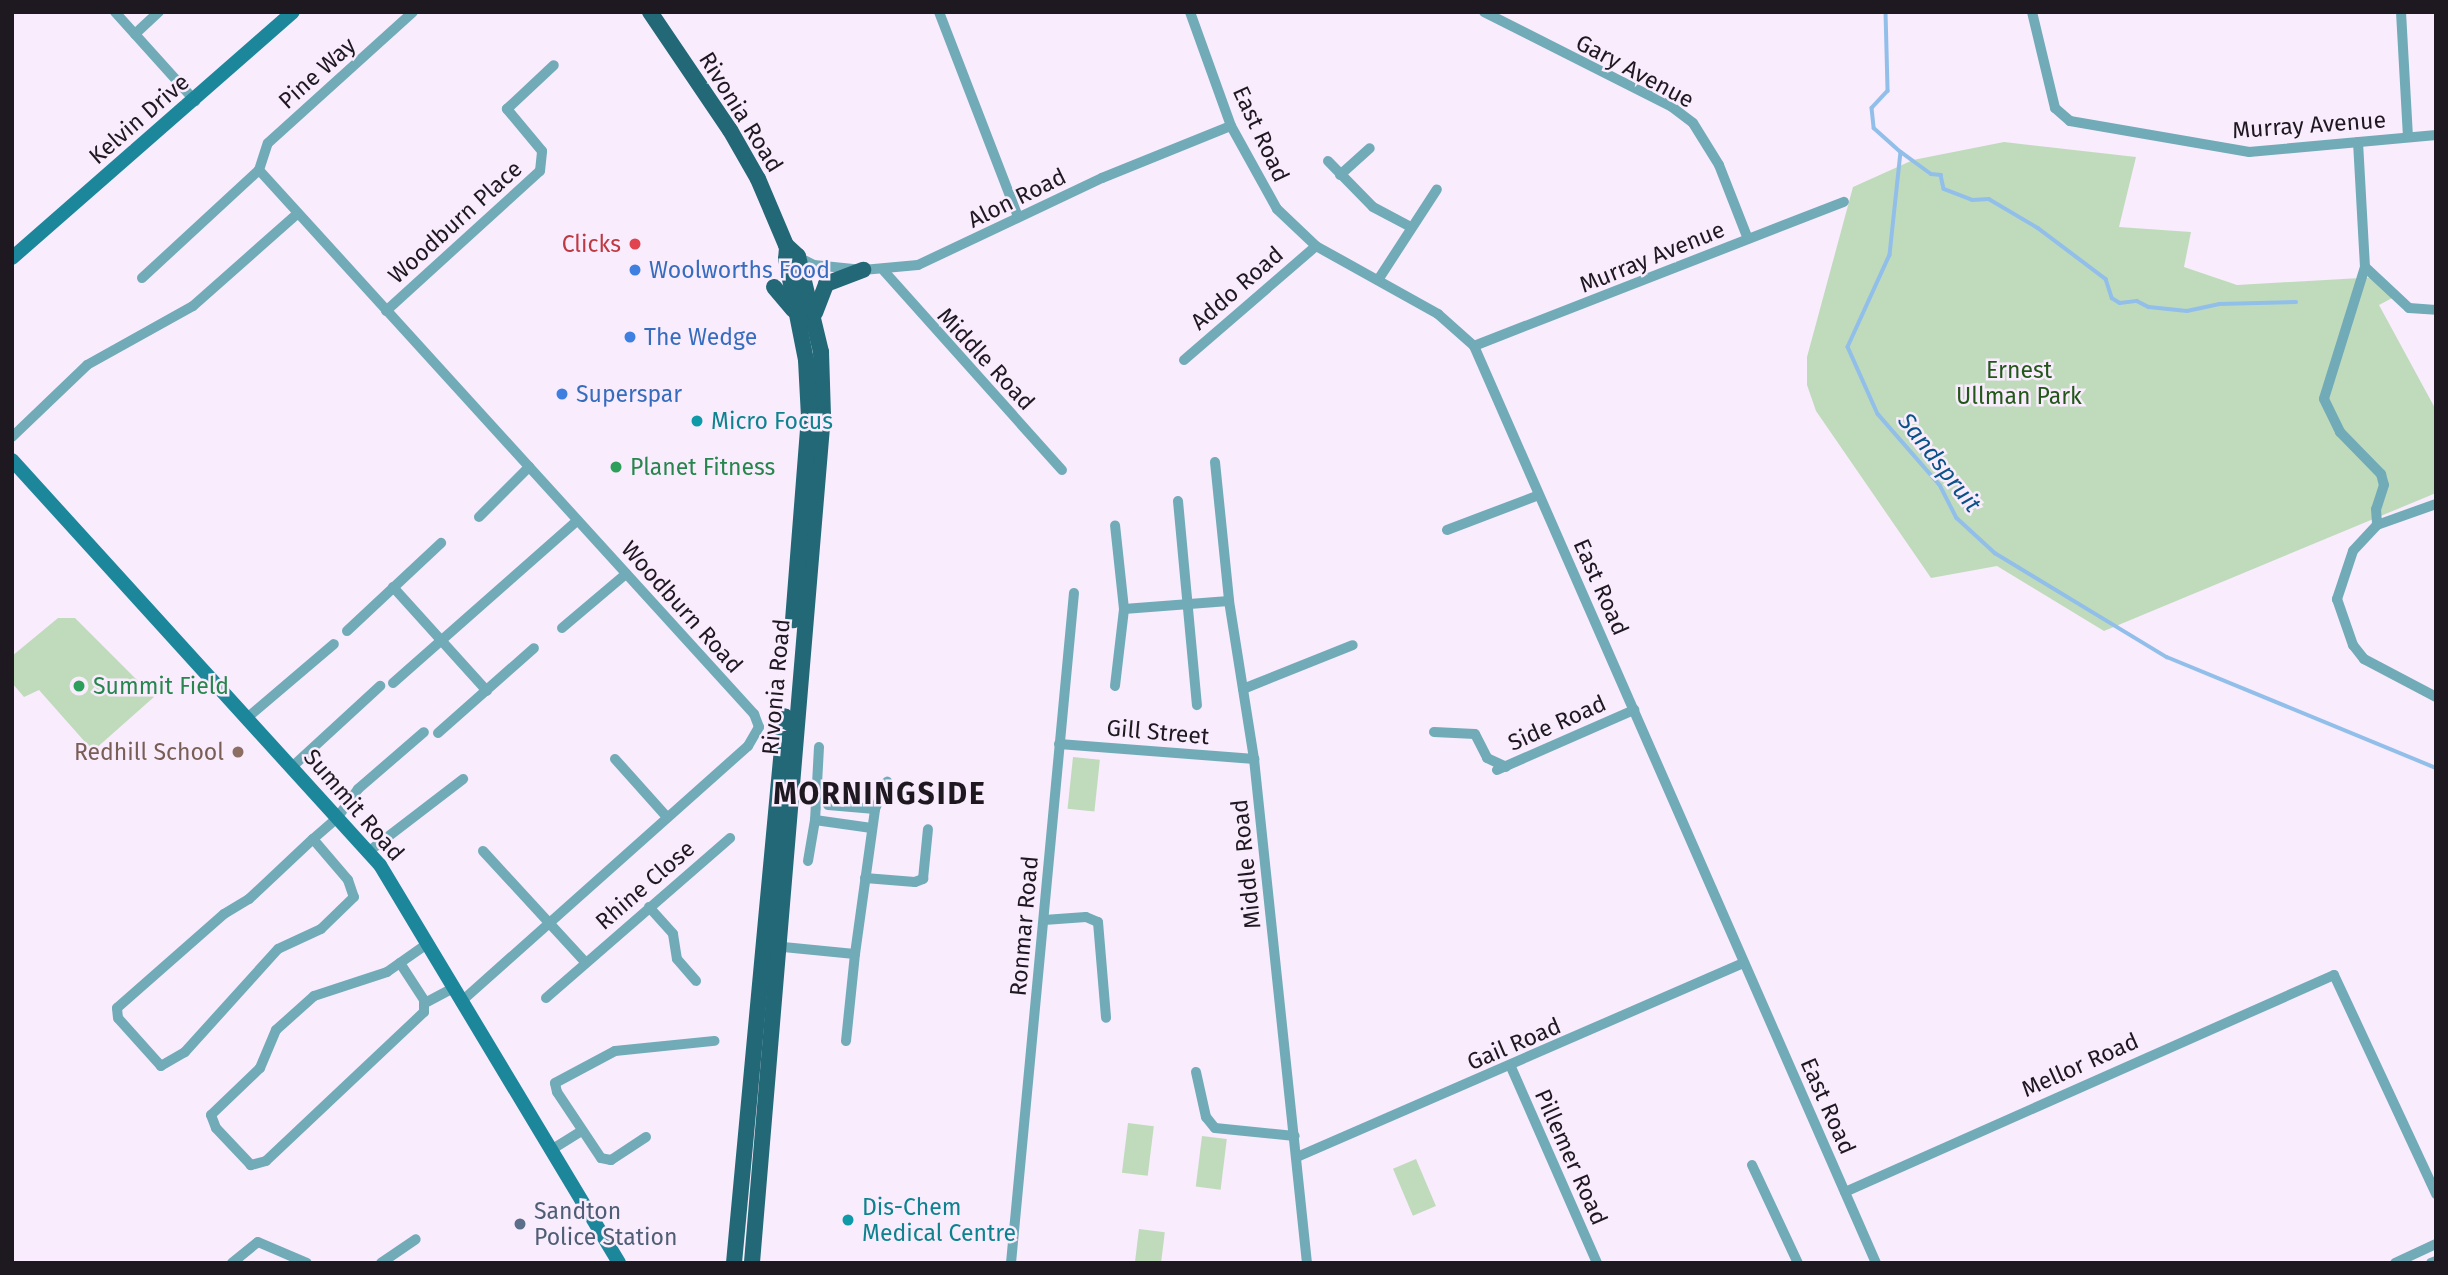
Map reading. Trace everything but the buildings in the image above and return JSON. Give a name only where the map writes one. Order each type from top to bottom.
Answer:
[{"type":"main road","name":"Kelvin Drive","points":[[12,258],[195,101],[293,12]]},
{"type":"main road","name":"Rivonia Road","points":[[642,12],[669,41]]},
{"type":"main road","name":"Rivonia Road","points":[[650,12],[741,149],[790,254],[803,271],[807,320],[809,417],[771,945],[761,1152],[752,1263]]},
{"type":"main road","points":[[774,287],[807,320],[826,284],[863,270]]},
{"type":"main road","name":"Summit Road","points":[[12,460],[368,852],[427,944],[620,1263]]},
{"type":"main road","name":"Rivonia Road","points":[[734,1263],[771,945]]},
{"type":"main road","points":[[745,1169],[751,1157],[761,1152]]},
{"type":"street","points":[[115,12],[195,101]]},
{"type":"street","points":[[135,34],[159,12]]},
{"type":"street","name":"Pine Way","points":[[259,170],[268,143],[413,12]]},
{"type":"street","points":[[939,12],[1018,217]]},
{"type":"street","name":"East Road","points":[[1190,12],[1231,125],[1278,209],[1316,246],[1437,314],[1474,346],[1876,1263]]},
{"type":"street","name":"Gary Avenue","points":[[1483,12],[1685,117],[1714,154],[1748,239]]},
{"type":"street","name":"Murray Avenue","points":[[2032,12],[2055,108],[2062,118],[2220,150],[2273,151],[2436,135]]},
{"type":"street","points":[[2401,12],[2409,137]]},
{"type":"street","name":"Woodburn Place","points":[[386,311],[540,171],[542,151],[507,109],[554,65]]},
{"type":"street","name":"Alon Road","points":[[803,271],[884,271],[929,262],[1018,217],[1231,125]]},
{"type":"street","points":[[2358,142],[2365,267],[2324,398],[2340,432],[2383,479],[2377,525]]},
{"type":"street","points":[[1340,175],[1370,149]]},
{"type":"street","points":[[1328,161],[1373,207],[1411,227]]},
{"type":"street","points":[[142,278],[259,170]]},
{"type":"street","name":"Woodburn Road","points":[[259,170],[754,714],[759,727],[748,746],[666,816],[461,1002]]},
{"type":"street","points":[[1378,280],[1437,189]]},
{"type":"street","name":"Murray Avenue","points":[[1474,346],[1844,202]]},
{"type":"street","points":[[12,437],[87,365],[193,306],[298,213]]},
{"type":"street","name":"Addo Road","points":[[1184,360],[1316,246]]},
{"type":"street","points":[[2365,267],[2409,307],[2436,310]]},
{"type":"street","name":"Middle Road","points":[[884,271],[1062,470]]},
{"type":"street","name":"Middle Road","points":[[1215,462],[1229,601],[1254,759],[1307,1263]]},
{"type":"street","points":[[479,517],[529,467]]},
{"type":"street","points":[[1447,530],[1539,495]]},
{"type":"street","points":[[1178,501],[1197,705]]},
{"type":"street","points":[[2436,504],[2377,525],[2353,551],[2337,598],[2353,645],[2364,659],[2436,697]]},
{"type":"street","points":[[393,683],[577,521]]},
{"type":"street","points":[[1115,525],[1124,609],[1115,686]]},
{"type":"street","points":[[347,631],[441,543]]},
{"type":"street","points":[[562,628],[626,574]]},
{"type":"street","points":[[393,587],[487,691]]},
{"type":"street","name":"Ronmar Road","points":[[1011,1263],[1074,593]]},
{"type":"street","points":[[1124,609],[1229,601]]},
{"type":"street","points":[[247,718],[334,644]]},
{"type":"street","points":[[1243,690],[1353,645]]},
{"type":"street","points":[[438,733],[534,648]]},
{"type":"street","points":[[292,767],[380,686]]},
{"type":"street","name":"Side Road","points":[[1434,732],[1475,734],[1488,758],[1501,769],[1634,710]]},
{"type":"street","points":[[313,839],[348,880],[354,897],[321,929],[278,949],[185,1052],[161,1066],[118,1018],[117,1008],[224,914],[249,899],[313,839],[337,818],[358,789],[424,732]]},
{"type":"street","name":"Gill Street","points":[[1059,744],[1254,759]]},
{"type":"street","points":[[808,861],[815,820],[819,747]]},
{"type":"street","points":[[615,759],[666,816]]},
{"type":"street","points":[[368,852],[463,779]]},
{"type":"street","points":[[846,1041],[871,828],[875,809],[887,782]]},
{"type":"street","points":[[828,805],[875,809]]},
{"type":"street","points":[[815,820],[871,828]]},
{"type":"street","points":[[865,878],[915,882],[923,879],[929,829]]},
{"type":"street","name":"Rhine Close","points":[[546,998],[730,838]]},
{"type":"street","points":[[483,851],[585,962]]},
{"type":"street","points":[[649,907],[673,934],[675,956],[696,981]]},
{"type":"street","points":[[1044,920],[1086,917],[1098,922],[1106,1018]]},
{"type":"street","points":[[427,944],[400,963],[307,1001],[276,1030],[256,1072],[211,1112],[214,1124],[248,1162],[261,1166],[420,1017],[425,1003],[453,988]]},
{"type":"street","points":[[771,945],[855,954]]},
{"type":"street","points":[[400,963],[425,1003]]},
{"type":"street","name":"Gail Road","points":[[1297,1157],[1511,1067],[1744,963]]},
{"type":"street","name":"Mellor Road","points":[[1845,1192],[2331,975],[2339,977],[2436,1194]]},
{"type":"street","points":[[646,1137],[605,1161],[555,1089],[558,1080],[615,1051],[714,1041]]},
{"type":"street","name":"Pillemer Road","points":[[1511,1067],[1597,1263]]},
{"type":"street","points":[[1195,1072],[1206,1117],[1215,1128],[1295,1136]]},
{"type":"street","points":[[551,1150],[582,1131]]},
{"type":"street","points":[[1752,1165],[1798,1263]]},
{"type":"street","points":[[381,1263],[416,1239]]},
{"type":"street","points":[[232,1263],[258,1241],[307,1263]]},
{"type":"street","points":[[2395,1263],[2436,1244]]},
{"type":"street","points":[[2431,1263],[2436,1261]]},
{"type":"green space","name":"Ernest Ullman Park","points":[[2004,142],[2136,157],[2119,227],[2191,232],[2184,267],[2237,285],[2378,277],[2398,295],[2379,305],[2436,410],[2436,493],[2104,631],[1997,566],[1931,578],[1816,411],[1807,385],[1807,357],[1853,187],[1913,160]]},
{"type":"green space","name":"Summit Field","points":[[58,618],[75,618],[154,697],[93,751],[39,690],[24,697],[12,683],[12,656]]},
{"type":"green space","points":[[1073,757],[1100,760],[1094,812],[1068,809]]},
{"type":"green space","points":[[1128,1123],[1154,1126],[1148,1176],[1122,1173]]},
{"type":"green space","points":[[1202,1136],[1227,1139],[1221,1190],[1196,1187]]},
{"type":"green space","points":[[1416,1159],[1436,1206],[1413,1216],[1393,1169]]},
{"type":"green space","points":[[1139,1229],[1165,1232],[1161,1263],[1135,1263]]},
{"type":"waterway","name":"Sandspruit","points":[[1886,12],[1888,91],[1872,108],[1874,128],[1901,152],[1890,255],[1848,347],[1878,414],[1940,485],[1957,518],[1995,553],[2167,657],[2436,768]]},
{"type":"waterway","points":[[1901,152],[1931,174],[1941,175],[1944,189],[1972,200],[1989,199],[2038,228],[2106,279],[2112,298],[2120,303],[2137,301],[2149,307],[2187,311],[2219,304],[2296,302]]},
{"type":"place","name":"Clicks","points":[[635,244]]},
{"type":"place","name":"Woolworths Food","points":[[635,270]]},
{"type":"place","name":"The Wedge","points":[[630,337]]},
{"type":"place","name":"Superspar","points":[[562,394]]},
{"type":"place","name":"Micro Focus","points":[[697,421]]},
{"type":"place","name":"Planet Fitness","points":[[616,467]]},
{"type":"place","name":"Summit Field","points":[[79,686]]},
{"type":"place","name":"Redhill School","points":[[238,752]]},
{"type":"place","name":"Dis-Chem Medical Centre","points":[[848,1220]]},
{"type":"place","name":"Sandton Police Station","points":[[520,1224]]},
{"type":"district","name":"MORNINGSIDE","points":[[880,794]]}]
